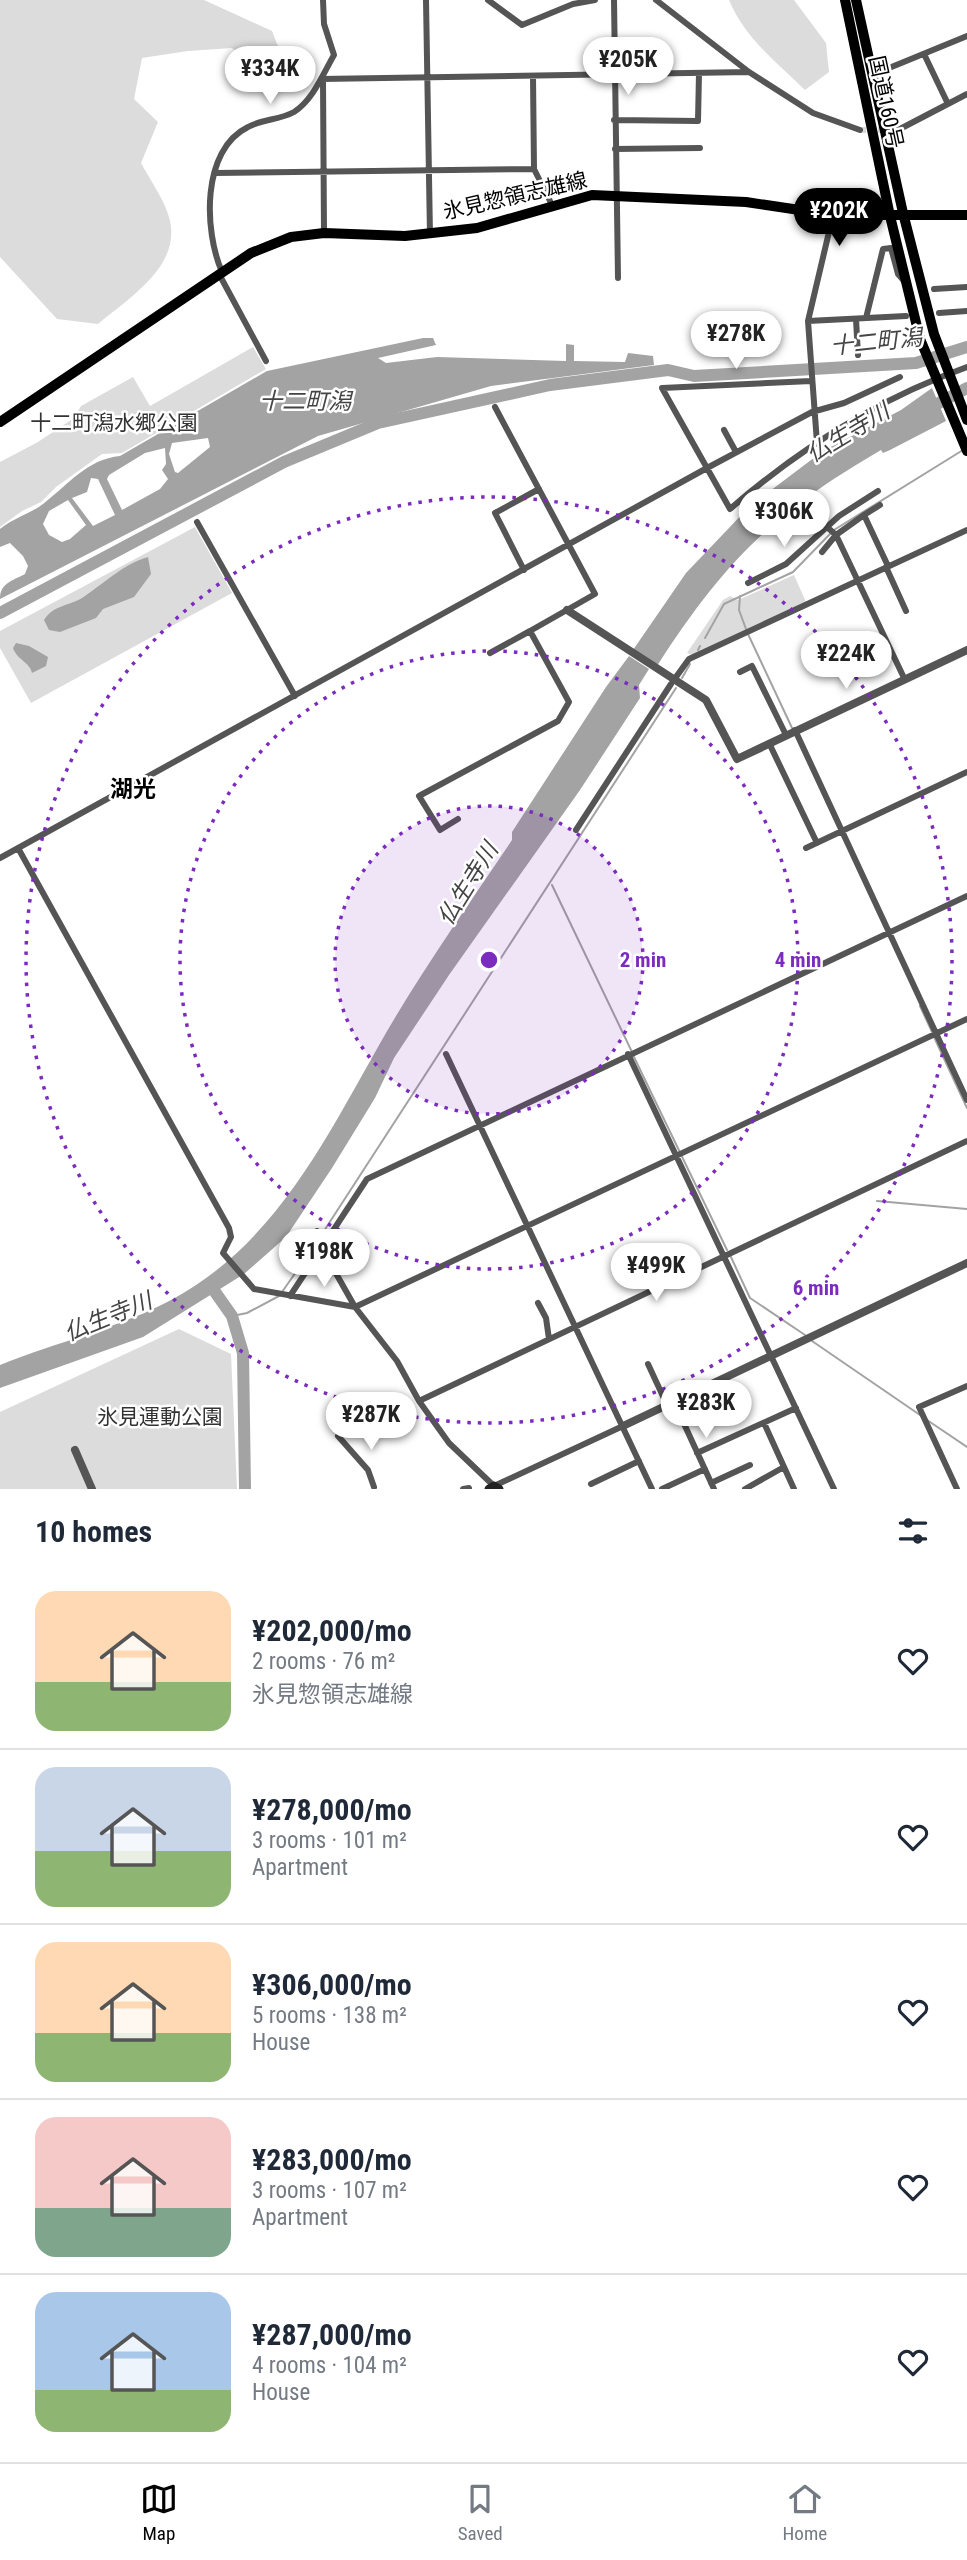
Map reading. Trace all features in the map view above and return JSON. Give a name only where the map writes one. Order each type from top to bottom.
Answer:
[{"type":"main road","name":"国道160号","points":[[845,0],[890,215],[920,339],[967,451]]},
{"type":"main road","name":"国道160号","points":[[856,0],[903,213],[934,334],[967,420]]},
{"type":"main road","name":"氷見惣領志雄線","points":[[0,422],[220,273],[270,244],[291,237],[324,233],[430,235],[477,228],[592,195],[617,194],[746,202],[833,215],[967,215]]},
{"type":"street","points":[[266,361],[220,273],[214,256],[208,194],[229,140],[248,126],[295,111],[322,80],[334,55],[324,24],[323,0]]},
{"type":"street","points":[[426,0],[430,235]]},
{"type":"street","points":[[488,0],[522,25],[573,4],[595,0]]},
{"type":"street","points":[[614,0],[618,278]]},
{"type":"street","points":[[656,0],[749,72],[813,113],[860,130]]},
{"type":"street","points":[[872,75],[967,36]]},
{"type":"street","points":[[924,54],[948,104]]},
{"type":"street","points":[[322,80],[749,72]]},
{"type":"street","points":[[614,120],[698,121],[699,73]]},
{"type":"street","points":[[533,76],[534,169],[552,207]]},
{"type":"street","points":[[322,80],[324,233]]},
{"type":"street","points":[[898,130],[967,94]]},
{"type":"street","points":[[615,149],[700,148]]},
{"type":"street","points":[[215,173],[534,169]]},
{"type":"street","points":[[817,443],[812,412],[808,321],[833,215]]},
{"type":"street","points":[[866,318],[883,248],[891,248],[898,274],[906,283]]},
{"type":"street","points":[[934,289],[967,287]]},
{"type":"street","points":[[939,313],[967,311]]},
{"type":"street","points":[[808,321],[906,316]]},
{"type":"street","points":[[856,318],[858,355]]},
{"type":"street","points":[[811,381],[662,388],[730,509],[762,481],[817,443],[913,388],[967,367]]},
{"type":"street","points":[[0,858],[736,452],[812,412],[844,403],[900,377]]},
{"type":"street","points":[[490,653],[595,594],[495,407]]},
{"type":"street","points":[[724,430],[736,452]]},
{"type":"street","points":[[524,570],[495,513],[539,489]]},
{"type":"street","points":[[748,583],[786,564],[827,527],[878,491]]},
{"type":"street","points":[[822,552],[835,536],[880,505]]},
{"type":"street","points":[[864,515],[906,611]]},
{"type":"street","points":[[198,522],[295,696]]},
{"type":"street","points":[[827,527],[835,536],[905,680]]},
{"type":"street","points":[[676,677],[689,659],[967,530]]},
{"type":"street","points":[[567,610],[706,700],[737,758],[967,650]]},
{"type":"street","points":[[458,820],[440,830],[419,796],[558,721],[569,702],[530,631]]},
{"type":"street","points":[[740,672],[752,666],[786,735]]},
{"type":"street","points":[[576,830],[671,684]]},
{"type":"street","points":[[796,730],[967,1100]]},
{"type":"street","points":[[769,743],[817,844]]},
{"type":"street","points":[[806,848],[967,772]]},
{"type":"street","points":[[18,848],[229,1228],[231,1237],[223,1253],[254,1289],[276,1294],[355,1307],[967,1019]]},
{"type":"street","points":[[290,1296],[367,1179],[967,896]]},
{"type":"street","points":[[446,1054],[652,1489]]},
{"type":"street","points":[[628,1055],[833,1487],[825,1489]]},
{"type":"street","points":[[419,1401],[967,1141]]},
{"type":"street","points":[[317,1231],[321,1247],[355,1307],[397,1361],[419,1401],[449,1443],[494,1488],[967,1263]]},
{"type":"street","points":[[538,1303],[546,1318],[549,1339]]},
{"type":"street","points":[[649,1364],[713,1486],[750,1465]]},
{"type":"street","points":[[957,1489],[919,1407],[967,1386]]},
{"type":"street","points":[[697,1453],[796,1408]]},
{"type":"street","points":[[764,1423],[794,1489]]},
{"type":"street","points":[[338,1436],[368,1470],[374,1489]]},
{"type":"street","points":[[75,1450],[92,1489]]},
{"type":"street","points":[[591,1484],[639,1461]]},
{"type":"street","points":[[745,1489],[784,1467]]},
{"type":"street","points":[[662,1489],[705,1469]]},
{"type":"green space","points":[[0,0],[204,0],[272,31],[281,54],[265,77],[232,48],[142,58],[134,99],[158,122],[141,163],[167,210],[171,234],[168,250],[151,278],[98,324],[57,319],[0,257]]},
{"type":"green space","points":[[729,0],[794,0],[826,43],[829,72],[805,90],[752,38]]},
{"type":"green space","name":"十二町潟水郷公園","points":[[253,347],[266,369],[122,453],[102,454],[56,487],[41,502],[22,511],[0,527],[0,462],[38,442],[74,418],[81,406],[133,377],[150,406]]},
{"type":"green space","points":[[195,527],[232,593],[31,703],[0,648],[0,631]]},
{"type":"green space","points":[[794,575],[806,602],[693,655],[687,653],[723,600],[730,596],[738,600]]},
{"type":"green space","name":"氷見運動公園","points":[[179,1329],[231,1354],[237,1489],[0,1489],[0,1412]]},
{"type":"water","name":"十二町潟","points":[[423,338],[433,338],[436,345],[378,358],[386,363],[437,357],[566,361],[566,344],[574,345],[574,361],[625,362],[628,353],[653,356],[654,365],[491,386],[318,436],[0,599],[4,586],[25,574],[28,566],[23,556],[10,543],[0,547],[0,529],[43,504],[88,467],[120,456],[267,371]],"holes":[[[208,438],[210,447],[178,473],[175,472],[169,454],[172,443]],[[165,448],[166,464],[162,470],[168,479],[160,489],[122,510],[107,479],[109,475],[145,453]],[[91,478],[98,479],[115,515],[93,526],[72,498],[87,492]],[[68,500],[86,525],[70,539],[62,542],[49,535],[43,524],[49,511]]]},
{"type":"water","points":[[932,388],[946,421],[890,450],[883,453],[881,450],[810,495],[781,518],[729,568],[681,629],[657,666],[633,650],[686,573],[750,506],[823,451],[901,410]]},
{"type":"water","points":[[148,557],[151,574],[134,597],[103,609],[96,618],[60,632],[49,630],[44,620],[52,611],[82,598],[121,570]]},
{"type":"water","points":[[16,643],[29,646],[48,657],[46,666],[32,673],[15,652],[13,648]]},
{"type":"water","points":[[629,656],[649,669],[639,685],[640,698],[580,790],[449,975],[394,1058],[375,1098],[286,1237],[244,1274],[143,1337],[0,1388],[0,1365],[110,1327],[173,1299],[212,1274],[246,1244],[276,1210],[328,1135],[424,971],[512,840],[512,832]]},
{"type":"waterway","name":"十二町潟","points":[[0,613],[284,462],[378,423],[550,385],[668,370],[694,376],[916,363],[967,347]]},
{"type":"waterway","name":"仏生寺川","points":[[924,411],[967,388]]},
{"type":"waterway","points":[[834,530],[963,450]]},
{"type":"waterway","points":[[705,638],[724,604],[793,572],[830,534]]},
{"type":"waterway","points":[[740,596],[739,610],[746,629]]},
{"type":"waterway","points":[[748,634],[793,730]]},
{"type":"waterway","points":[[698,650],[700,646]]},
{"type":"waterway","points":[[682,678],[690,664]]},
{"type":"waterway","points":[[322,1234],[676,688]]},
{"type":"waterway","points":[[552,885],[632,1052]]},
{"type":"waterway","points":[[920,1006],[932,1032]]},
{"type":"waterway","points":[[934,1037],[967,1108]]},
{"type":"waterway","points":[[634,1057],[727,1250]]},
{"type":"waterway","points":[[877,1201],[967,1209]]},
{"type":"waterway","points":[[282,1292],[317,1242]]},
{"type":"waterway","points":[[730,1255],[750,1298],[805,1335]]},
{"type":"waterway","points":[[213,1289],[232,1316],[243,1353],[245,1489]]},
{"type":"waterway","points":[[232,1316],[247,1313],[279,1296]]},
{"type":"waterway","points":[[812,1341],[920,1415]]},
{"type":"waterway","points":[[927,1420],[967,1447]]},
{"type":"tunnel","points":[[860,130],[898,130]]},
{"type":"district","name":"湖光","points":[[133,789]]}]
